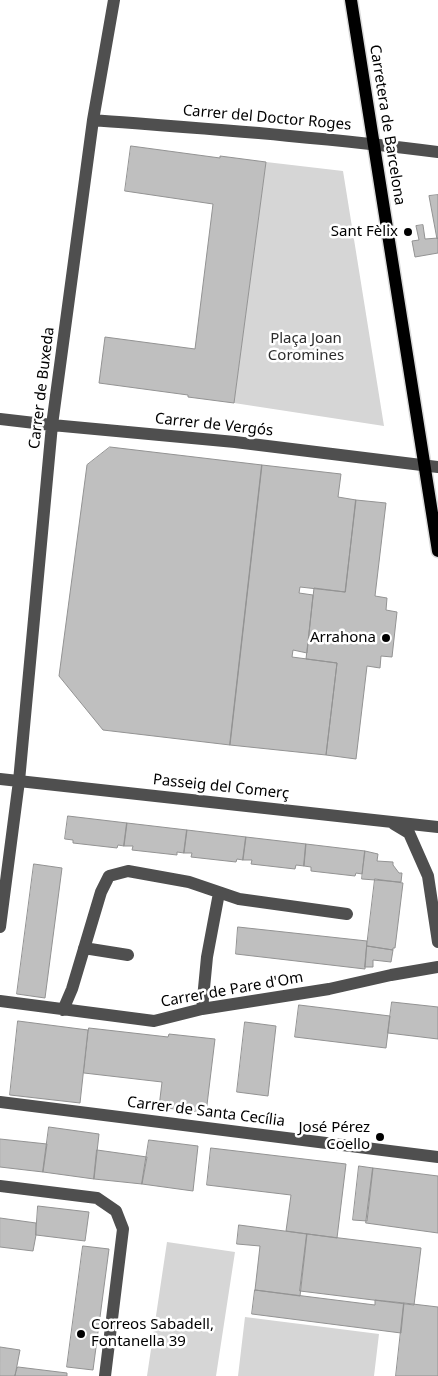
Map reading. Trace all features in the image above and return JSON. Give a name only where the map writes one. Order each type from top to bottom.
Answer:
[{"type":"main road","name":"Carretera de Barcelona","points":[[351,0],[438,551]]},
{"type":"street","name":"Carrer de Buxeda","points":[[0,927],[19,781],[52,426],[93,120],[114,0]]},
{"type":"street","name":"Carrer del Doctor Roges","points":[[93,120],[374,144],[438,152]]},
{"type":"street","name":"Carrer de Vergós","points":[[0,419],[52,426],[235,442],[438,467]]},
{"type":"street","name":"Passeig del Comerç","points":[[0,779],[438,827]]},
{"type":"street","points":[[390,821],[410,833],[428,876],[438,942]]},
{"type":"street","points":[[63,1010],[72,989],[101,892],[109,876],[128,871],[189,882],[239,899],[347,914]]},
{"type":"street","points":[[202,1009],[207,957],[219,893]]},
{"type":"street","points":[[84,948],[128,955]]},
{"type":"street","name":"Carrer de Pare d'Om","points":[[0,1001],[154,1021],[202,1009],[330,989],[391,975],[438,967]]},
{"type":"street","name":"Carrer de Santa Cecília","points":[[0,1102],[438,1157]]},
{"type":"street","points":[[0,1186],[97,1198],[116,1212],[123,1229],[104,1376]]},
{"type":"green space","name":"Plaça Joan Coromines","points":[[266,162],[343,171],[384,426],[234,403]]},
{"type":"green space","points":[[167,1242],[235,1252],[216,1376],[147,1376]]},
{"type":"green space","points":[[245,1317],[379,1334],[374,1376],[238,1376]]},
{"type":"building","points":[[131,146],[266,162],[234,403],[99,383],[105,337],[195,349],[213,204],[125,191]]},
{"type":"building","points":[[438,195],[438,238],[437,239],[429,196]]},
{"type":"building","points":[[423,225],[425,239],[438,238],[438,253],[415,257],[412,241],[419,240],[416,226]]},
{"type":"building","points":[[110,447],[262,465],[230,745],[103,730],[59,676],[87,465]]},
{"type":"building","points":[[262,465],[341,474],[338,497],[356,500],[345,592],[300,587],[299,593],[313,595],[307,653],[293,650],[292,657],[337,663],[326,755],[230,745]]},
{"type":"building","points":[[356,500],[386,503],[375,596],[387,598],[386,610],[397,612],[392,657],[381,656],[380,668],[367,666],[356,759],[326,755],[337,663],[306,659],[314,588],[345,592]]},
{"type":"building","points":[[68,816],[127,823],[124,846],[118,845],[117,848],[73,843],[73,840],[65,839]]},
{"type":"building","points":[[127,823],[187,830],[184,853],[177,852],[177,855],[132,850],[133,846],[124,846]]},
{"type":"building","points":[[187,830],[246,837],[243,860],[237,859],[236,862],[191,857],[192,853],[184,853]]},
{"type":"building","points":[[246,837],[306,844],[304,866],[296,865],[295,869],[251,864],[252,860],[243,860]]},
{"type":"building","points":[[306,844],[365,851],[362,874],[356,873],[355,876],[311,871],[311,867],[304,866]]},
{"type":"building","points":[[365,851],[378,854],[377,861],[393,862],[399,873],[402,873],[401,882],[362,879]]},
{"type":"building","points":[[34,864],[62,868],[45,998],[17,994]]},
{"type":"building","points":[[375,879],[403,883],[395,948],[393,950],[367,946]]},
{"type":"building","points":[[238,927],[367,941],[365,969],[236,954]]},
{"type":"building","points":[[367,946],[393,950],[391,962],[373,960],[373,967],[365,967]]},
{"type":"building","points":[[392,1002],[438,1007],[438,1039],[388,1033]]},
{"type":"building","points":[[299,1005],[390,1016],[386,1048],[295,1037]]},
{"type":"building","points":[[18,1021],[88,1030],[80,1103],[10,1095]]},
{"type":"building","points":[[245,1022],[276,1026],[268,1096],[237,1092]]},
{"type":"building","points":[[89,1028],[168,1037],[169,1034],[215,1039],[206,1113],[159,1107],[162,1082],[84,1073]]},
{"type":"building","points":[[49,1127],[99,1134],[94,1179],[43,1172]]},
{"type":"building","points":[[0,1139],[47,1144],[43,1172],[0,1167]]},
{"type":"building","points":[[149,1140],[198,1146],[193,1191],[142,1184]]},
{"type":"building","points":[[211,1148],[346,1164],[337,1238],[286,1231],[291,1195],[207,1185]]},
{"type":"building","points":[[97,1150],[147,1157],[142,1184],[94,1179]]},
{"type":"building","points":[[359,1166],[373,1168],[367,1221],[353,1220]]},
{"type":"building","points":[[373,1168],[438,1176],[438,1233],[366,1223]]},
{"type":"building","points":[[38,1206],[89,1212],[85,1241],[36,1235]]},
{"type":"building","points":[[0,1218],[36,1223],[33,1251],[0,1247]]},
{"type":"building","points":[[239,1225],[307,1234],[300,1296],[255,1290],[260,1246],[237,1244]]},
{"type":"building","points":[[307,1234],[421,1248],[414,1305],[300,1291]]},
{"type":"building","points":[[83,1246],[109,1249],[93,1370],[67,1367]]},
{"type":"building","points":[[255,1290],[375,1305],[375,1300],[404,1303],[401,1333],[252,1314]]},
{"type":"building","points":[[404,1303],[438,1307],[438,1376],[396,1376]]},
{"type":"building","points":[[0,1347],[20,1350],[15,1376],[0,1376]]},
{"type":"building","points":[[18,1367],[67,1373],[67,1376],[15,1376]]},
{"type":"place","name":"Sant Fèlix","points":[[408,232]]},
{"type":"place","name":"Arrahona","points":[[386,638]]},
{"type":"place","name":"José Pérez Coello","points":[[380,1137]]},
{"type":"place","name":"Correos Sabadell, Fontanella 39","points":[[81,1334]]}]
